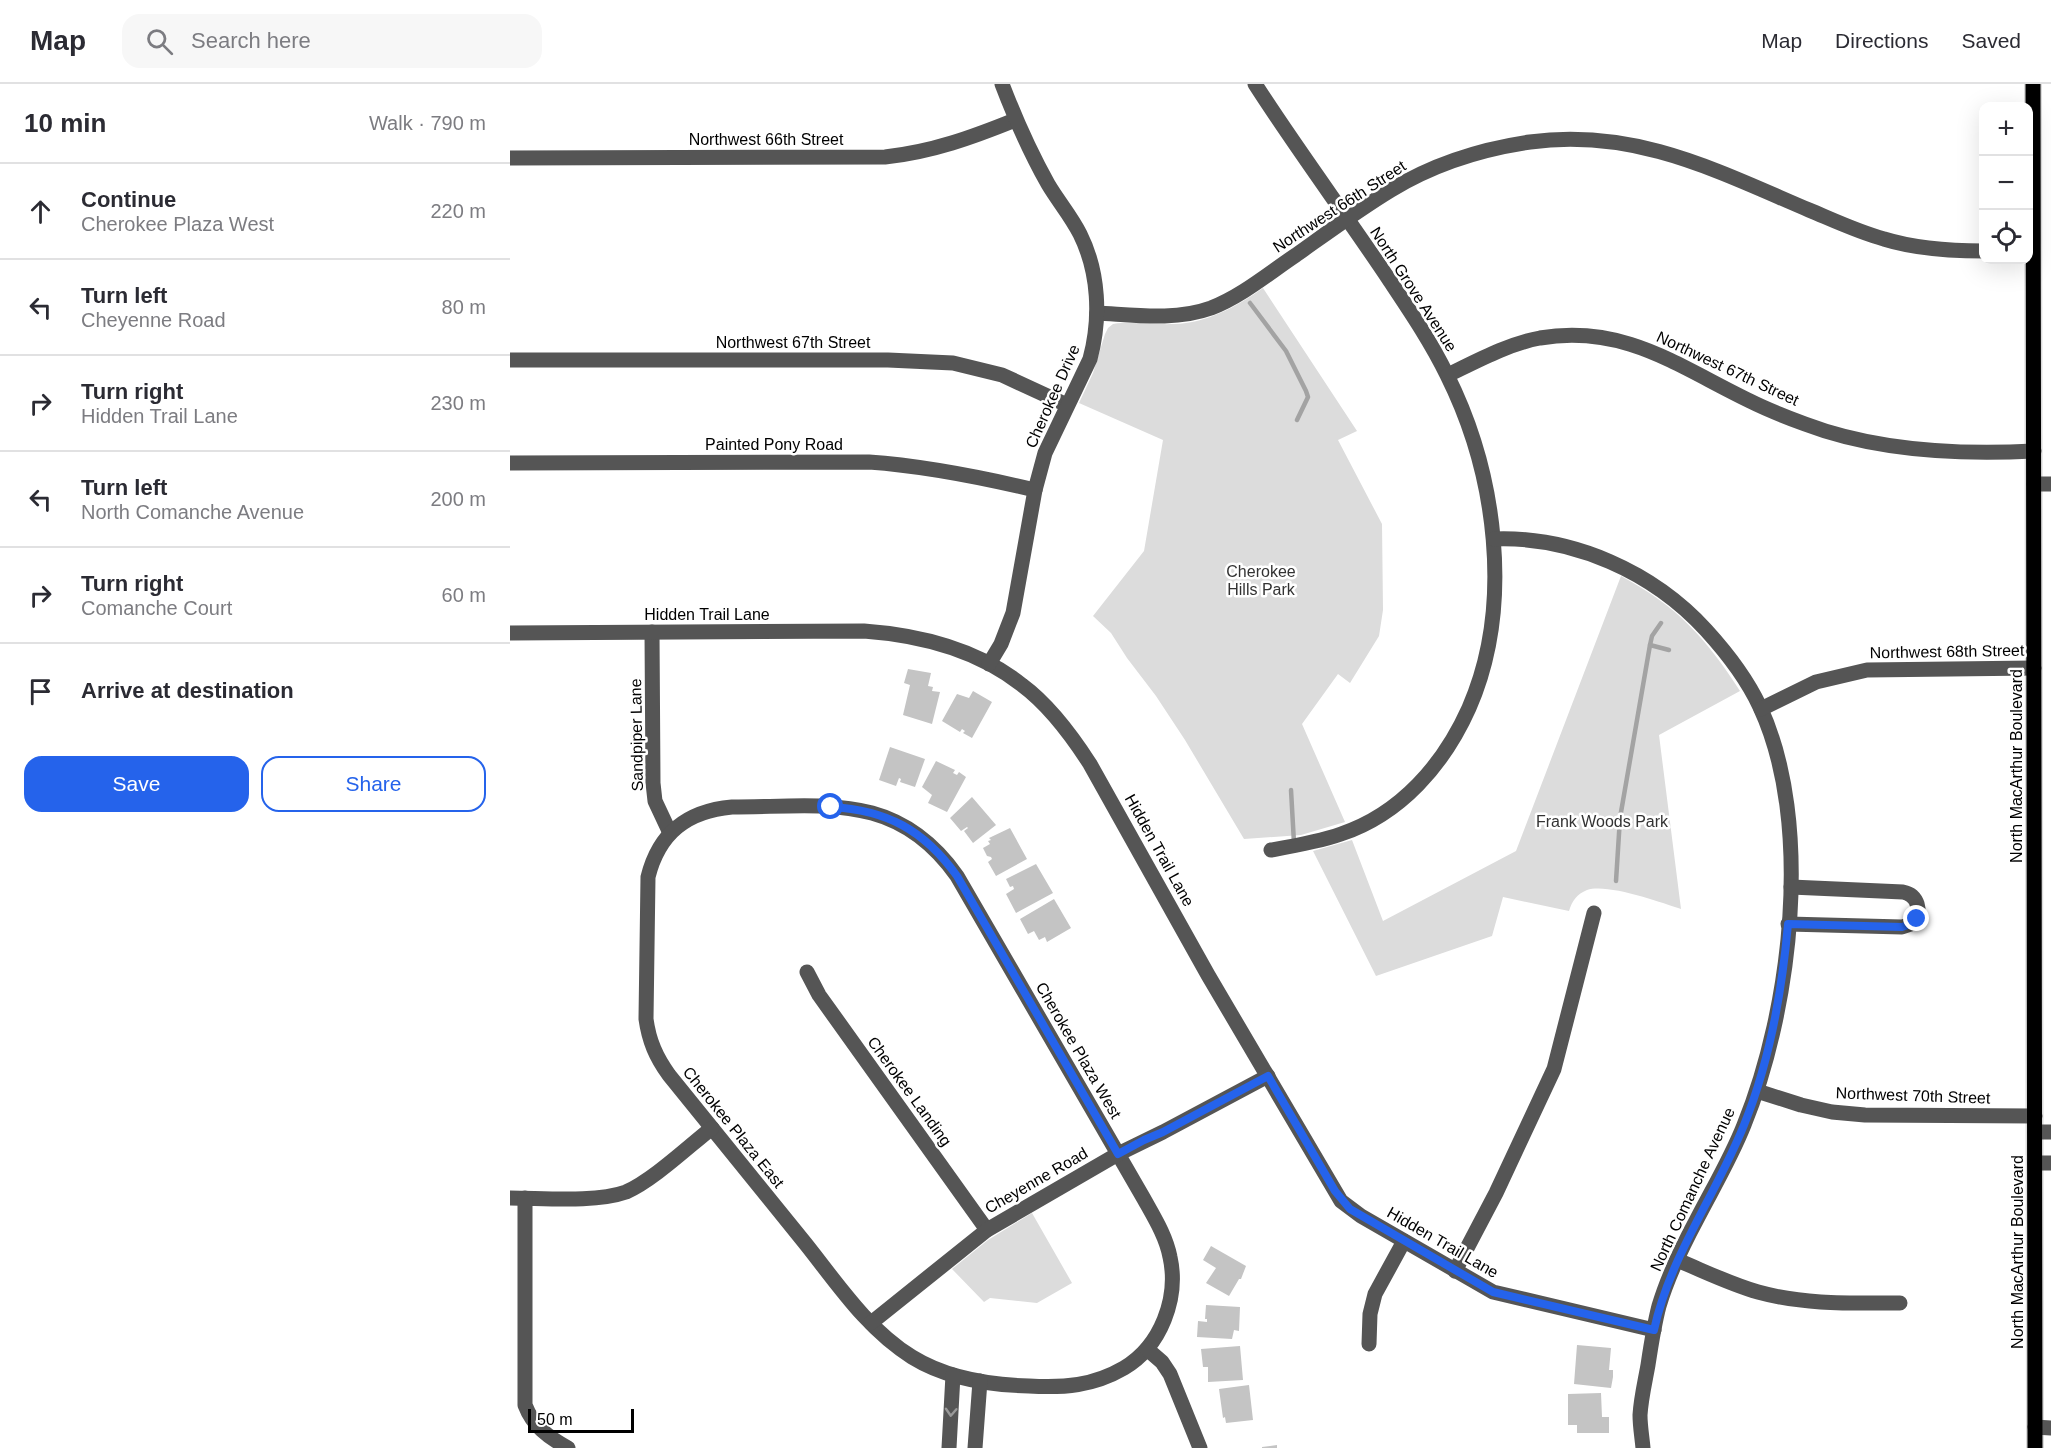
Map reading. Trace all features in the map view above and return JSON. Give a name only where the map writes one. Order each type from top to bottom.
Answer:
[{"type":"main road","name":"North MacArthur Boulevard","points":[[2031,210],[2032,84]]},
{"type":"main road","name":"North MacArthur Boulevard","points":[[2031,264],[2034,451],[2035,1448]]},
{"type":"street","name":"Cherokee Drive","points":[[989,664],[1001,644],[1013,613],[1035,490],[1045,453],[1090,359],[1094,345],[1097,313],[1094,275],[1081,235],[1049,187],[1016,120],[1002,84]]},
{"type":"street","name":"North Grove Avenue","points":[[1255,84],[1419,324],[1448,375],[1474,445],[1490,510],[1494,539],[1495,595],[1492,623],[1481,674],[1463,721],[1434,768],[1393,807],[1358,827],[1318,840],[1271,850]]},
{"type":"street","name":"Northwest 66th Street","points":[[510,158],[885,157],[934,149],[1016,120]]},
{"type":"street","name":"Northwest 66th Street","points":[[1097,313],[1176,315],[1210,308],[1243,291],[1392,189],[1423,173],[1462,158],[1530,142],[1599,140],[1632,144],[1707,166],[1844,225],[1886,240],[1938,249],[1979,251]]},
{"type":"street","name":"Northwest 67th Street","points":[[1448,375],[1515,345],[1542,338],[1594,337],[1623,342],[1648,350],[1750,401],[1806,424],[1847,437],[1904,448],[2003,453],[2034,451]]},
{"type":"street","name":"Northwest 67th Street","points":[[510,360],[888,360],[953,363],[1002,375],[1067,405]]},
{"type":"street","name":"Painted Pony Road","points":[[510,463],[869,462],[908,464],[1035,490]]},
{"type":"street","points":[[2034,484],[2051,484]]},
{"type":"street","name":"North Comanche Avenue","points":[[1494,539],[1539,541],[1587,553],[1617,564],[1655,586],[1687,611],[1720,645],[1752,692],[1761,709],[1778,759],[1783,784],[1791,887],[1780,992],[1774,1025],[1757,1091],[1744,1125],[1677,1260],[1659,1306],[1640,1416],[1643,1448]]},
{"type":"street","name":"Sandpiper Lane","points":[[652,632],[653,783],[655,801],[670,833]]},
{"type":"street","name":"Hidden Trail Lane","points":[[510,633],[885,633],[931,642],[960,651],[989,664],[1022,685],[1045,707],[1079,747],[1133,838],[1208,975],[1341,1201],[1361,1216],[1493,1292],[1654,1330]]},
{"type":"street","name":"Northwest 68th Street","points":[[1761,709],[1816,682],[1867,670],[2034,668]]},
{"type":"street","name":"Cherokee Plaza West","points":[[670,833],[693,816],[717,808],[831,807],[859,809],[884,815],[933,846],[957,876],[1160,1227],[1171,1257],[1173,1286],[1170,1301],[1157,1335],[1148,1349],[1132,1363],[1113,1374],[1079,1386],[1015,1386],[980,1382],[953,1375]]},
{"type":"street","name":"Cherokee Plaza East","points":[[670,833],[653,859],[648,877],[646,1019],[648,1038],[658,1059],[871,1323],[892,1344],[914,1358],[953,1375]]},
{"type":"street","points":[[1788,924],[1902,927],[1914,923],[1919,908],[1914,897],[1903,891],[1791,887]]},
{"type":"street","points":[[1455,1271],[1496,1193],[1554,1069],[1594,913]]},
{"type":"street","name":"Cherokee Landing","points":[[807,972],[819,995],[987,1230]]},
{"type":"street","name":"Cheyenne Road","points":[[871,1323],[987,1230],[1118,1154],[1172,1128],[1268,1076]]},
{"type":"street","name":"Northwest 70th Street","points":[[1757,1091],[1832,1112],[1865,1115],[2035,1116]]},
{"type":"street","points":[[568,1448],[549,1444],[531,1419],[525,1405],[518,1198],[592,1198],[627,1191],[649,1178],[712,1128]]},
{"type":"street","points":[[2035,1132],[2051,1132]]},
{"type":"street","points":[[2035,1163],[2051,1163]]},
{"type":"street","points":[[1369,1344],[1370,1314],[1375,1294],[1404,1241]]},
{"type":"street","points":[[1677,1260],[1758,1292],[1794,1299],[1835,1303],[1900,1303]]},
{"type":"street","points":[[1148,1349],[1162,1362],[1170,1374],[1200,1448]]},
{"type":"street","points":[[949,1448],[953,1375]]},
{"type":"street","points":[[975,1448],[980,1382]]},
{"type":"street","points":[[2035,1427],[2051,1428]]},
{"type":"green space","name":"Cherokee Hills Park","points":[[1263,288],[1357,431],[1338,440],[1382,524],[1383,610],[1379,636],[1350,683],[1338,674],[1302,724],[1345,822],[1301,835],[1244,839],[1156,696],[1111,633],[1093,616],[1144,551],[1163,440],[1079,403],[1093,373],[1105,334],[1113,324],[1174,324],[1198,321],[1242,302]]},
{"type":"green space","name":"Frank Woods Park","points":[[1621,576],[1658,599],[1689,625],[1715,655],[1740,691],[1659,735],[1681,909],[1634,894],[1607,889],[1583,892],[1575,898],[1569,911],[1503,897],[1492,936],[1376,976],[1313,851],[1352,840],[1383,921],[1516,851]]},
{"type":"green space","points":[[1032,1213],[1072,1283],[1037,1303],[990,1298],[984,1302],[952,1269],[988,1240]]},
{"type":"building","points":[[908,669],[931,673],[928,686],[933,687],[932,691],[940,692],[932,724],[903,715],[910,685],[904,683]]},
{"type":"building","points":[[973,691],[992,702],[972,738],[963,733],[965,731],[962,729],[960,732],[942,721],[957,694],[969,698]]},
{"type":"building","points":[[890,747],[925,759],[915,787],[900,782],[899,778],[896,786],[879,780]]},
{"type":"building","points":[[936,761],[955,770],[953,773],[957,775],[959,772],[966,777],[947,812],[928,803],[932,795],[922,787]]},
{"type":"building","points":[[972,797],[996,825],[973,843],[964,831],[968,828],[961,831],[950,818]]},
{"type":"building","points":[[1010,828],[1027,859],[996,876],[988,862],[992,859],[987,856],[983,848],[990,844],[989,838]]},
{"type":"building","points":[[1036,864],[1053,893],[1016,913],[1006,894],[1014,889],[1013,886],[1010,887],[1006,879]]},
{"type":"building","points":[[1054,899],[1071,928],[1047,942],[1045,937],[1039,940],[1034,931],[1028,934],[1020,919]]},
{"type":"building","points":[[1211,1246],[1246,1266],[1241,1279],[1229,1296],[1206,1283],[1216,1268],[1203,1260]]},
{"type":"building","points":[[1206,1305],[1240,1307],[1239,1331],[1234,1330],[1232,1339],[1197,1337],[1198,1321],[1207,1322],[1205,1319]]},
{"type":"building","points":[[1577,1345],[1611,1348],[1609,1370],[1613,1370],[1613,1377],[1611,1388],[1574,1384]]},
{"type":"building","points":[[1240,1346],[1243,1380],[1208,1382],[1208,1367],[1203,1367],[1201,1349]]},
{"type":"building","points":[[1249,1385],[1253,1420],[1226,1423],[1225,1417],[1223,1418],[1219,1389]]},
{"type":"building","points":[[1601,1393],[1602,1417],[1609,1417],[1609,1433],[1577,1433],[1577,1425],[1568,1425],[1568,1394]]},
{"type":"building","points":[[1277,1445],[1277,1448],[1262,1448],[1262,1447]]},
{"type":"waterway","points":[[1250,303],[1286,351],[1306,391],[1308,397],[1297,420]]},
{"type":"waterway","points":[[1616,881],[1620,818],[1650,645],[1652,636],[1661,623]]},
{"type":"waterway","points":[[1650,645],[1669,650]]},
{"type":"waterway","points":[[1291,790],[1294,843]]},
{"type":"route","points":[[831,807],[868,810],[884,815],[920,836],[946,860],[1118,1154],[1268,1076],[1341,1201],[1350,1209],[1493,1292],[1654,1330],[1667,1282],[1696,1220],[1720,1177],[1757,1091],[1774,1025],[1788,924],[1902,927],[1909,926],[1917,919]]}]
